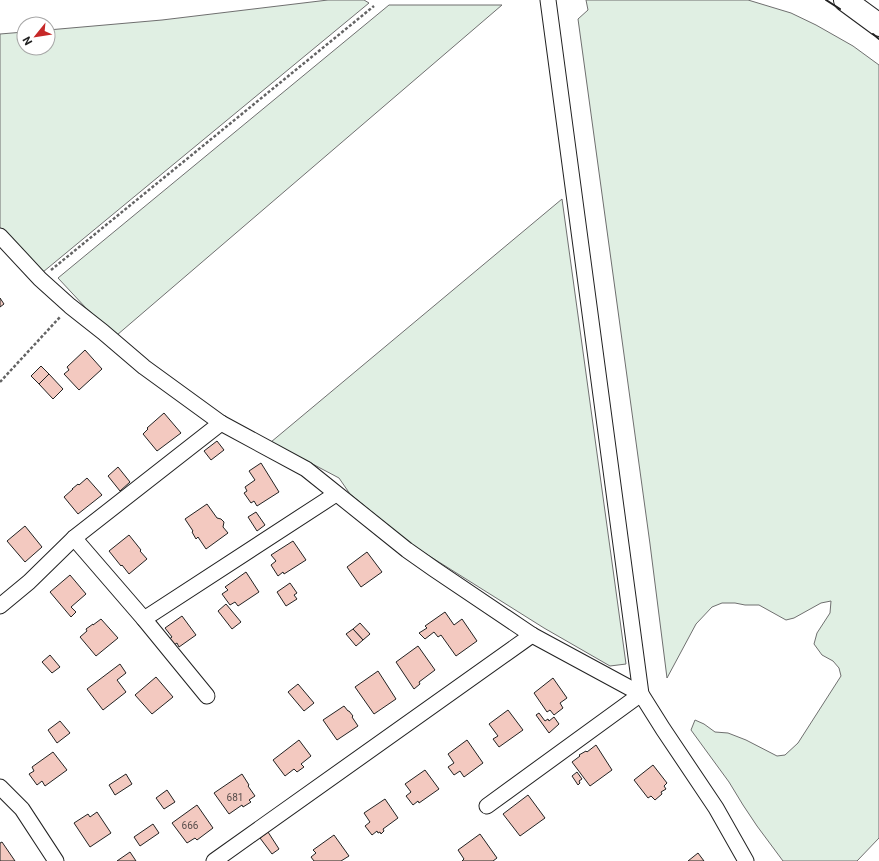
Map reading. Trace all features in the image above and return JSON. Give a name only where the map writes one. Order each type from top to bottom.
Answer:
[{"type":"highway","points":[[845,0],[879,25]]},
{"type":"street","points":[[548,0],[641,694],[716,808],[746,861]]},
{"type":"street","points":[[0,236],[40,279],[70,306],[144,367],[221,424],[306,469],[407,550],[532,635],[641,694]]},
{"type":"street","points":[[0,606],[29,582],[74,538],[221,424]]},
{"type":"street","points":[[144,619],[336,494]]},
{"type":"street","points":[[74,538],[144,619],[207,696]]},
{"type":"street","points":[[214,861],[532,635]]},
{"type":"street","points":[[487,806],[641,694]]},
{"type":"street","points":[[0,787],[22,809],[56,861]]},
{"type":"path","points":[[40,279],[374,6]]},
{"type":"path","points":[[0,382],[70,306]]},
{"type":"green space","points":[[328,0],[364,0],[369,3],[43,272],[0,228],[0,34],[16,33],[16,56],[56,56],[56,29],[162,20]]},
{"type":"green space","points":[[586,0],[748,0],[791,13],[816,25],[853,46],[879,65],[879,838],[857,861],[783,861],[757,826],[729,782],[691,730],[695,720],[704,724],[715,732],[728,733],[746,740],[777,756],[785,755],[798,743],[841,676],[839,668],[833,661],[822,655],[814,644],[817,633],[830,613],[831,601],[821,603],[794,618],[786,620],[759,605],[722,603],[712,607],[696,624],[667,678],[578,19],[588,10]]},
{"type":"green space","points":[[389,5],[502,5],[117,335],[86,308],[58,278]]},
{"type":"green space","points":[[562,199],[626,664],[610,666],[544,628],[415,547],[350,494],[339,478],[271,442]]},
{"type":"building","points":[[0,298],[4,304],[0,307]]},
{"type":"building","points":[[85,350],[102,369],[79,390],[64,374],[69,370],[67,367]]},
{"type":"building","points":[[41,366],[49,374],[39,384],[31,376]]},
{"type":"building","points":[[49,374],[63,389],[53,399],[39,384]]},
{"type":"building","points":[[164,413],[181,433],[157,451],[143,434],[148,429],[147,428]]},
{"type":"building","points":[[217,441],[224,450],[211,460],[204,451]]},
{"type":"building","points":[[261,463],[279,492],[257,506],[254,501],[251,503],[244,493],[247,491],[245,487],[255,480],[249,471]]},
{"type":"building","points":[[118,467],[130,482],[120,491],[108,476]]},
{"type":"building","points":[[87,478],[102,495],[78,514],[64,497]]},
{"type":"building","points":[[207,504],[217,518],[224,522],[223,527],[228,533],[206,549],[198,537],[196,539],[192,532],[193,531],[185,519]]},
{"type":"building","points":[[256,512],[265,525],[257,531],[248,517]]},
{"type":"building","points":[[25,526],[42,547],[25,562],[7,541]]},
{"type":"building","points":[[129,535],[147,559],[129,574],[109,551]]},
{"type":"building","points":[[293,541],[306,560],[284,574],[283,572],[278,576],[271,565],[276,561],[271,555]]},
{"type":"building","points":[[367,552],[382,572],[361,587],[347,567]]},
{"type":"building","points":[[246,572],[259,592],[238,606],[235,602],[230,605],[222,594],[228,590],[225,587]]},
{"type":"building","points":[[70,575],[86,594],[71,607],[76,612],[71,617],[50,592]]},
{"type":"building","points":[[290,583],[297,593],[294,595],[297,599],[286,606],[277,592]]},
{"type":"building","points":[[226,604],[241,622],[232,629],[218,611]]},
{"type":"building","points":[[445,612],[454,625],[462,619],[477,641],[456,656],[441,635],[438,637],[434,632],[425,639],[419,633],[427,628],[425,626]]},
{"type":"building","points":[[182,616],[196,635],[179,647],[177,643],[172,646],[168,640],[172,637],[165,628]]},
{"type":"building","points":[[101,619],[118,638],[96,656],[80,637],[87,631],[86,629]]},
{"type":"building","points":[[360,623],[370,634],[363,640],[353,629]]},
{"type":"building","points":[[353,629],[363,640],[356,646],[346,634]]},
{"type":"building","points":[[418,646],[435,670],[419,682],[420,684],[414,689],[396,662]]},
{"type":"building","points":[[50,655],[60,667],[52,673],[42,662]]},
{"type":"building","points":[[120,664],[126,673],[117,680],[126,692],[103,710],[87,689]]},
{"type":"building","points":[[378,671],[396,699],[374,714],[355,687]]},
{"type":"building","points":[[156,677],[173,697],[152,714],[135,695]]},
{"type":"building","points":[[553,678],[567,698],[560,703],[563,708],[554,715],[550,710],[547,712],[534,693]]},
{"type":"building","points":[[298,684],[314,703],[304,711],[288,692]]},
{"type":"building","points":[[344,706],[353,716],[352,717],[358,726],[337,740],[323,720]]},
{"type":"building","points":[[508,710],[523,730],[499,747],[493,739],[498,736],[489,724]]},
{"type":"building","points":[[539,713],[545,721],[548,719],[549,721],[554,717],[559,724],[549,733],[536,715]]},
{"type":"building","points":[[60,721],[70,733],[57,743],[48,730]]},
{"type":"building","points":[[299,740],[311,756],[301,764],[304,767],[297,772],[294,769],[285,776],[273,760]]},
{"type":"building","points":[[467,740],[483,763],[464,777],[460,771],[454,775],[448,767],[454,763],[448,754]]},
{"type":"building","points":[[596,745],[612,770],[590,786],[572,762],[580,756],[579,755],[586,751],[587,752]]},
{"type":"building","points":[[53,752],[67,770],[45,786],[42,781],[37,785],[29,774],[34,771],[32,767]]},
{"type":"building","points":[[653,765],[667,783],[664,786],[666,789],[661,792],[662,794],[655,800],[651,796],[648,798],[634,780]]},
{"type":"building","points":[[425,770],[439,789],[419,803],[418,801],[413,805],[406,796],[411,792],[405,784]]},
{"type":"building","points":[[577,772],[582,779],[579,781],[580,783],[578,785],[572,776]]},
{"type":"building","points":[[126,774],[132,784],[115,795],[109,785]]},
{"type":"building","points":[[242,774],[255,796],[249,800],[251,802],[243,807],[242,805],[229,814],[214,793]]},
{"type":"building","points":[[167,790],[175,802],[164,809],[156,798]]},
{"type":"building","points":[[528,795],[545,818],[520,836],[503,814]]},
{"type":"building","points":[[385,799],[398,818],[383,829],[384,831],[381,834],[377,831],[372,835],[365,826],[370,822],[364,813]]},
{"type":"building","points":[[197,805],[213,828],[197,840],[195,838],[187,843],[172,823]]},
{"type":"building","points":[[97,812],[111,833],[90,847],[74,823],[88,814],[90,817]]},
{"type":"building","points":[[153,824],[159,833],[140,846],[134,837]]},
{"type":"building","points":[[268,832],[279,849],[272,854],[260,838]]},
{"type":"building","points":[[480,834],[497,858],[493,861],[462,861],[464,859],[458,850]]},
{"type":"building","points":[[334,835],[349,856],[341,861],[314,861],[311,857],[316,853],[313,850]]},
{"type":"building","points":[[2,842],[15,861],[0,861],[0,843]]},
{"type":"building","points":[[130,852],[136,861],[117,861]]},
{"type":"building","points":[[698,853],[704,861],[688,861]]},
{"type":"wall","points":[[826,0],[840,9]]},
{"type":"wall","points":[[873,34],[879,39]]}]
